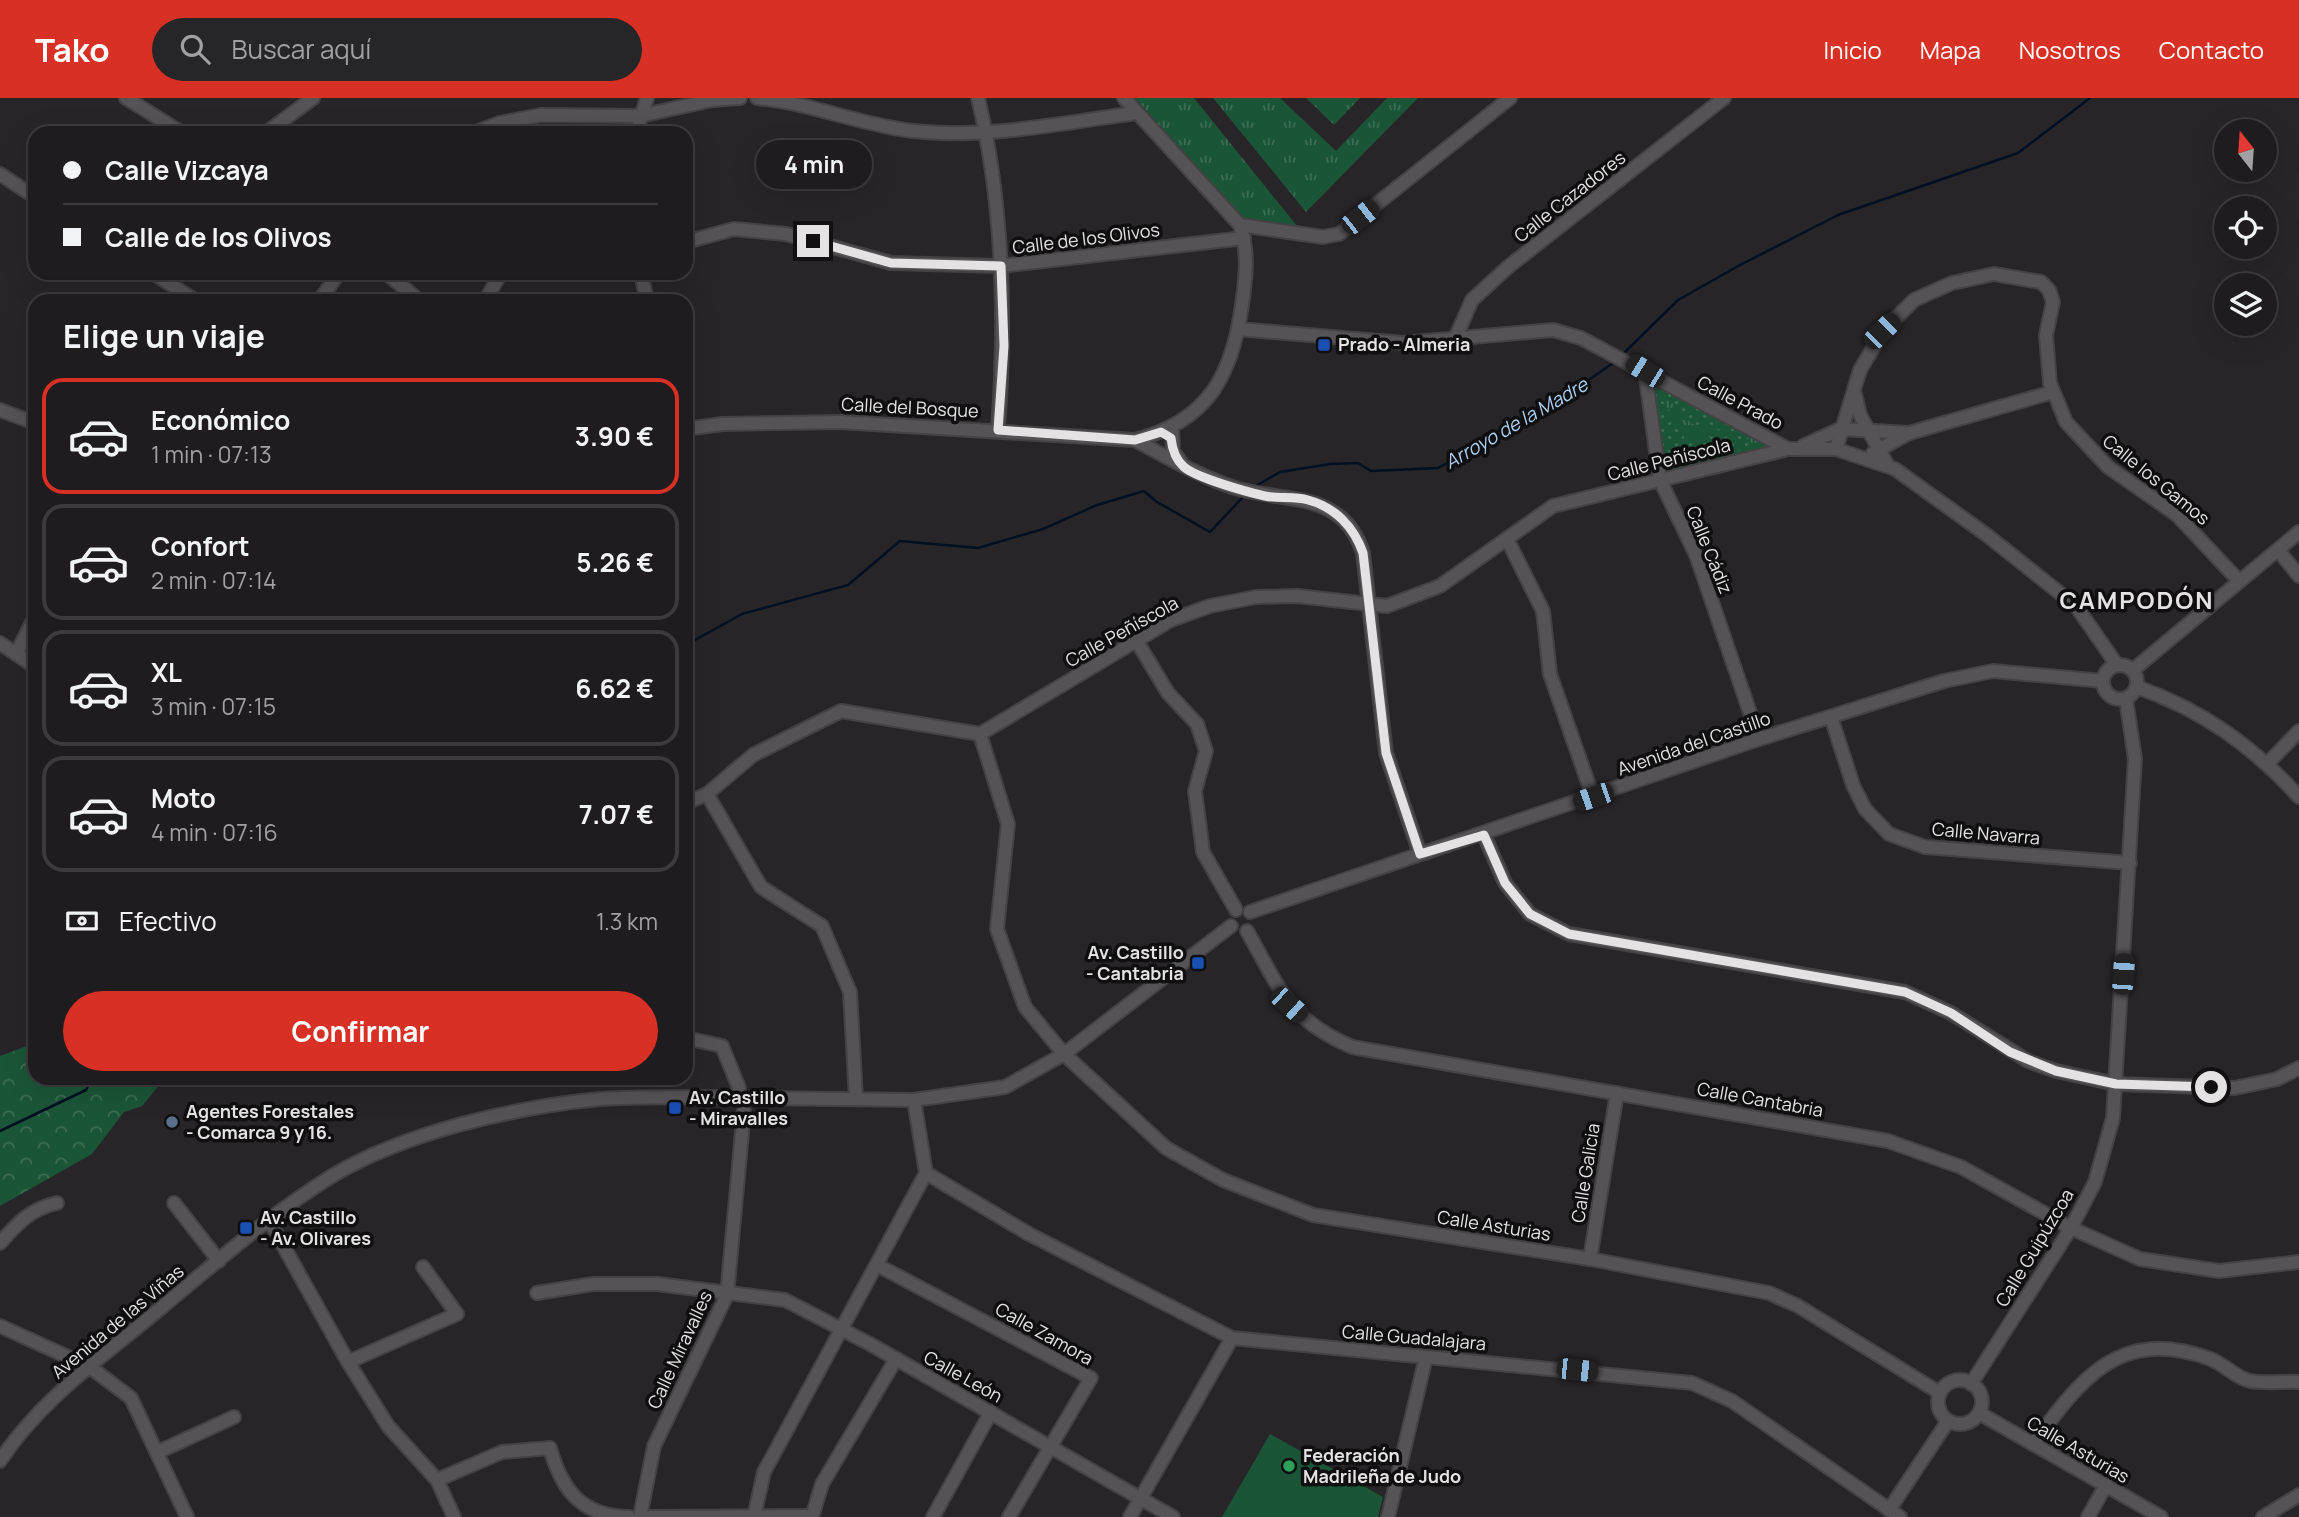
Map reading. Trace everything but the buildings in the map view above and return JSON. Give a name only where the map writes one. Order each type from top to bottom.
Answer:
[{"type":"street","points":[[126,98],[171,126]]},
{"type":"street","points":[[275,126],[313,98]]},
{"type":"street","points":[[638,126],[647,98]]},
{"type":"street","points":[[492,126],[541,114],[640,116],[712,100],[740,98]]},
{"type":"street","points":[[757,98],[796,102],[871,124],[915,131],[986,133],[1136,113]]},
{"type":"street","points":[[978,98],[986,133],[1001,266],[1004,346],[998,430]]},
{"type":"street","points":[[1124,98],[1242,232],[1247,264],[1238,329],[1220,383],[1207,401],[1163,441],[1184,467],[1232,487],[1267,497],[1307,500],[1329,508],[1343,519],[1357,536],[1363,553],[1386,753],[1420,854]]},
{"type":"street","name":"Calle de los Olivos","points":[[693,240],[734,229],[786,234],[891,263],[1001,266],[1242,232],[1323,237],[1339,234],[1510,98]]},
{"type":"street","name":"Calle Cazadores","points":[[1455,339],[1472,300],[1508,267],[1724,98]]},
{"type":"street","points":[[0,174],[28,192]]},
{"type":"street","name":"Calle los Gamos","points":[[1854,390],[1860,370],[1882,331],[1914,300],[1952,283],[1994,274],[2041,282],[2049,290],[2053,302],[2046,335],[2053,392],[2066,422],[2108,467],[2177,515],[2239,581]]},
{"type":"street","points":[[164,280],[185,294]]},
{"type":"street","points":[[394,280],[412,294]]},
{"type":"street","name":"Calle Prado","points":[[1238,329],[1403,343],[1553,330],[1581,338],[1793,448],[1836,449],[1888,467],[1988,536],[2076,606],[2117,665]]},
{"type":"street","name":"Calle Cádiz","points":[[1645,371],[1660,480],[1696,555],[1759,739]]},
{"type":"street","points":[[1836,449],[1854,390]]},
{"type":"street","points":[[1854,390],[1855,404],[1888,467]]},
{"type":"street","points":[[1863,457],[1909,433],[2053,392]]},
{"type":"street","points":[[0,410],[28,420]]},
{"type":"street","name":"Calle del Bosque","points":[[693,428],[784,421],[998,430],[1163,441]]},
{"type":"street","points":[[1793,448],[1840,429],[1909,433]]},
{"type":"street","name":"Calle Peñíscola","points":[[980,734],[1171,620],[1210,606],[1256,597],[1297,596],[1387,606],[1431,590],[1553,506],[1793,448]]},
{"type":"street","points":[[2133,670],[2299,532]]},
{"type":"street","points":[[1507,539],[1543,611],[1550,674],[1593,797]]},
{"type":"street","points":[[2278,550],[2299,576]]},
{"type":"street","points":[[16,654],[28,631]]},
{"type":"street","points":[[1136,640],[1168,693],[1197,724],[1206,751],[1195,791],[1203,852],[1253,922],[1247,931],[1240,933],[1231,926]]},
{"type":"street","points":[[0,643],[28,662]]},
{"type":"street","points":[[2133,670],[2117,665],[2107,671],[2103,681],[2110,696],[2126,699],[2137,687]]},
{"type":"street","points":[[2133,670],[2137,687]]},
{"type":"street","name":"Avenida del Castillo","points":[[1243,911],[1484,835],[1759,739],[1944,681],[1993,671],[2103,681]]},
{"type":"street","points":[[2137,687],[2200,714],[2268,763],[2299,797]]},
{"type":"street","name":"Calle Guipúzcoa","points":[[1971,1384],[2071,1228],[2095,1182],[2113,1118],[2136,760],[2126,699]]},
{"type":"street","points":[[693,800],[707,794],[753,755],[841,711],[980,734]]},
{"type":"street","name":"Calle Navarra","points":[[1831,717],[1859,797],[1865,809],[1889,834],[1925,847],[2130,863]]},
{"type":"street","points":[[2268,763],[2299,731]]},
{"type":"street","name":"Calle Asturias","points":[[980,734],[1008,824],[997,929],[1025,1007],[1065,1054],[1166,1148],[1223,1180],[1313,1215],[1590,1259],[1769,1293],[1798,1306],[1940,1392]]},
{"type":"street","points":[[707,794],[761,887],[822,926],[850,992],[856,1098]]},
{"type":"street","points":[[1484,835],[1505,883],[1530,914],[1569,934],[1905,992],[1951,1013],[2028,1061],[2056,1071],[2116,1084],[2235,1088],[2270,1081],[2299,1068]]},
{"type":"street","points":[[1231,926],[1231,915],[1243,911]]},
{"type":"street","points":[[757,1098],[914,1100],[1005,1087],[1065,1054],[1231,926]]},
{"type":"street","name":"Calle Cantabria","points":[[1247,931],[1289,1005],[1321,1033],[1352,1047],[1897,1143],[1961,1167],[2071,1228],[2140,1259],[2219,1271],[2299,1262]]},
{"type":"street","points":[[454,1517],[437,1480],[388,1426],[348,1362],[269,1220],[334,1175],[402,1144],[477,1119],[600,1100],[735,1093],[751,1088],[757,1098],[755,1105],[744,1111],[734,1105],[735,1093],[722,1046],[693,1040]]},
{"type":"street","name":"Calle Galicia","points":[[1590,1259],[1616,1093]]},
{"type":"street","points":[[754,1516],[764,1472],[926,1173],[914,1100]]},
{"type":"street","name":"Calle Miravalles","points":[[640,1517],[654,1446],[727,1295],[744,1111]]},
{"type":"street","name":"Calle Guadalajara","points":[[926,1173],[1029,1234],[1232,1338],[1692,1383],[1732,1401],[1895,1513]]},
{"type":"street","points":[[0,1243],[23,1217],[40,1207],[57,1203]]},
{"type":"street","points":[[174,1203],[219,1261]]},
{"type":"street","name":"Avenida de las Viñas","points":[[0,1461],[20,1430],[90,1367],[269,1220]]},
{"type":"street","name":"Calle Zamora","points":[[877,1265],[1091,1378],[1053,1447],[1009,1517]]},
{"type":"street","points":[[348,1362],[457,1314],[422,1267]]},
{"type":"street","name":"Calle León","points":[[537,1293],[593,1284],[657,1284],[727,1295],[785,1300],[991,1412],[1173,1517]]},
{"type":"street","points":[[0,1326],[90,1367],[131,1398],[187,1517]]},
{"type":"street","points":[[1130,1517],[1232,1338]]},
{"type":"street","points":[[2033,1444],[2066,1399],[2093,1370],[2123,1355],[2153,1349],[2185,1350],[2216,1360],[2249,1381],[2299,1382]]},
{"type":"street","points":[[1388,1517],[1426,1356]]},
{"type":"street","points":[[650,1517],[812,1517],[822,1484],[896,1359]]},
{"type":"street","points":[[1957,1381],[1971,1384],[1981,1398],[1979,1413],[1963,1424],[1948,1421],[1938,1407],[1940,1392],[1957,1381]]},
{"type":"street","points":[[933,1517],[991,1412]]},
{"type":"street","name":"Calle Asturias","points":[[1979,1413],[2161,1517]]},
{"type":"street","points":[[158,1452],[234,1417]]},
{"type":"street","points":[[1895,1513],[1948,1421]]},
{"type":"street","points":[[437,1480],[502,1452],[550,1448],[558,1477],[577,1500],[604,1517],[629,1517]]},
{"type":"street","points":[[2088,1517],[2106,1485]]},
{"type":"street","points":[[2263,1517],[2299,1495]]},
{"type":"green space","points":[[1135,98],[1194,98],[1297,226],[1244,219]]},
{"type":"green space","points":[[1213,98],[1280,98],[1336,151],[1387,98],[1418,98],[1306,212]]},
{"type":"green space","points":[[1306,98],[1360,98],[1334,125]]},
{"type":"green space","points":[[1645,371],[1788,449],[1660,480]]},
{"type":"green space","points":[[1659,386],[1736,431],[1707,429],[1690,422]]},
{"type":"green space","points":[[1655,391],[1683,429],[1684,439],[1665,466]]},
{"type":"green space","points":[[1745,436],[1749,441],[1746,449],[1671,468],[1689,442],[1695,443],[1702,437]]},
{"type":"green space","points":[[28,1046],[28,1085],[159,1085],[142,1106],[124,1112],[92,1154],[0,1206],[0,1056]]},
{"type":"green space","name":"Federación Madrileña de Judo","points":[[1270,1434],[1383,1497],[1378,1517],[1222,1517]]},
{"type":"waterway","name":"Arroyo de la Madre","points":[[1623,354],[1678,300],[1740,265],[1838,215],[2018,153],[2090,98]]},
{"type":"waterway","name":"Arroyo de la Madre","points":[[1254,487],[1280,472],[1330,464],[1358,463],[1371,471],[1438,468],[1551,406],[1616,361]]},
{"type":"waterway","name":"Arroyo de la Madre","points":[[693,641],[742,614],[848,585],[900,541],[978,548],[1043,529],[1097,505],[1144,491],[1157,502],[1210,532],[1244,496]]},
{"type":"waterway","name":"Arroyo de la Madre","points":[[0,1131],[86,1090],[88,1085]]},
{"type":"place","name":"Prado - Almeria","points":[[1324,345]]},
{"type":"place","name":"Av. Castillo - Cantabria","points":[[1198,963]]},
{"type":"place","name":"Av. Castillo - Miravalles","points":[[675,1108]]},
{"type":"place","name":"Agentes Forestales - Comarca 9 y 16.","points":[[172,1122]]},
{"type":"place","name":"Av. Castillo - Av. Olivares","points":[[246,1228]]},
{"type":"place","name":"Federación Madrileña de Judo","points":[[1289,1466]]},
{"type":"district","name":"CAMPODÓN","points":[[2137,601]]},
{"type":"route","points":[[813,241],[891,263],[1001,266],[1004,346],[998,430],[1135,440],[1161,432],[1171,438],[1173,451],[1184,467],[1232,487],[1267,497],[1307,500],[1329,508],[1343,519],[1357,536],[1363,553],[1386,753],[1420,854],[1484,835],[1505,883],[1530,914],[1569,934],[1905,992],[1951,1013],[2010,1052],[2056,1071],[2116,1084],[2211,1087]]}]
